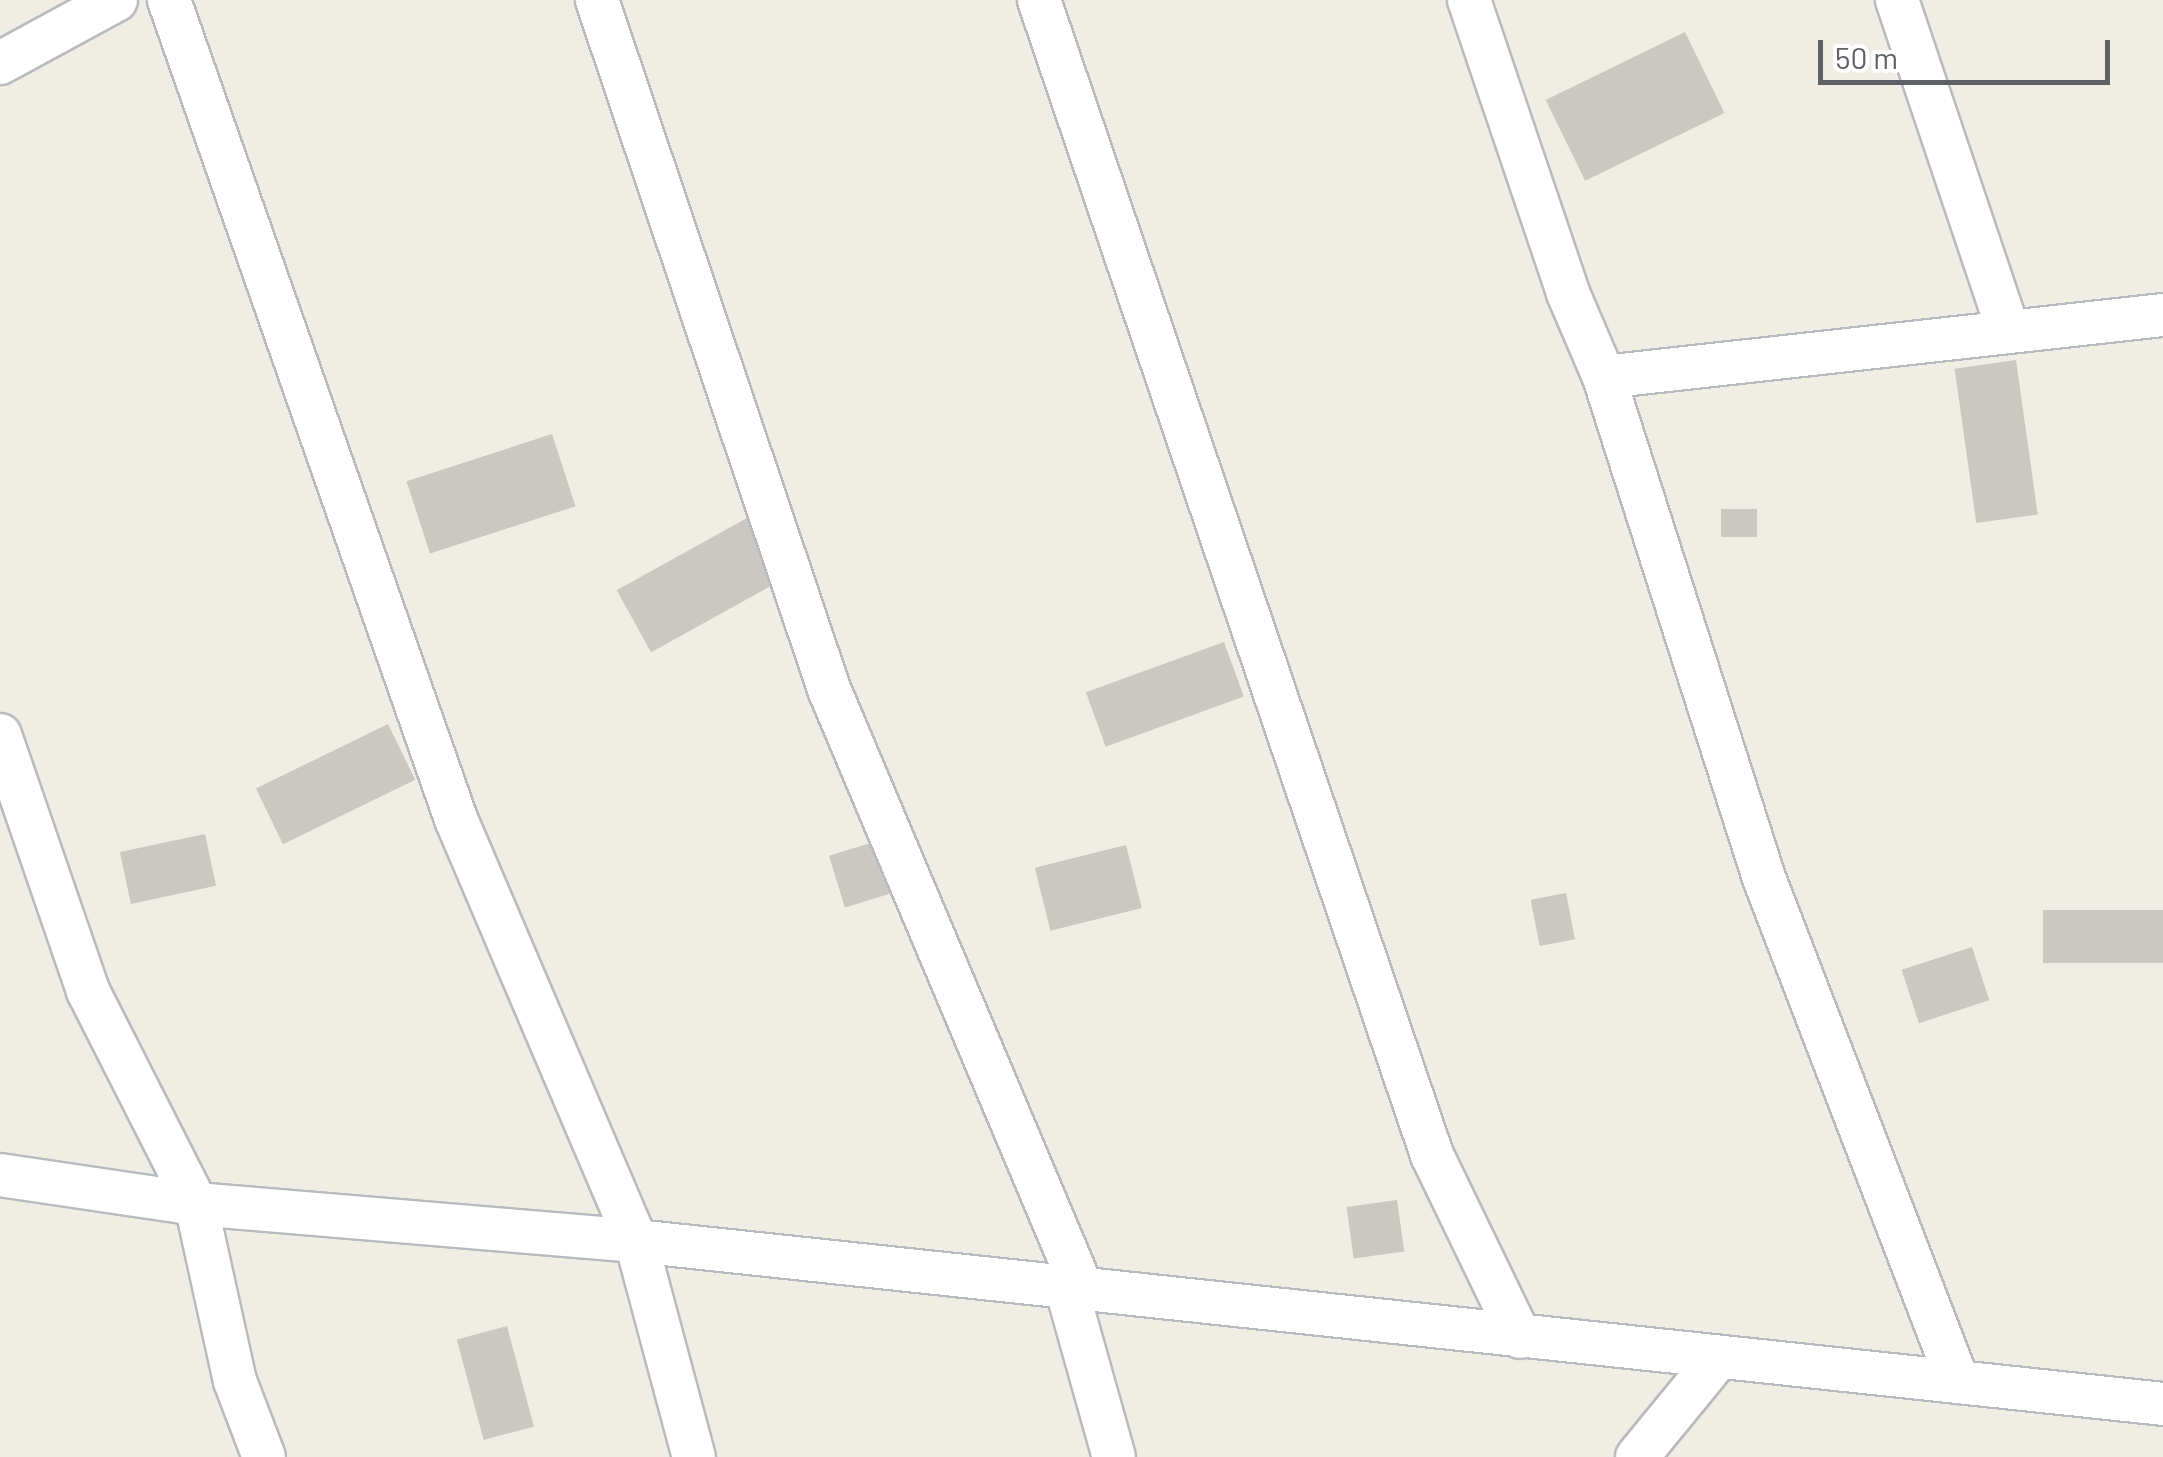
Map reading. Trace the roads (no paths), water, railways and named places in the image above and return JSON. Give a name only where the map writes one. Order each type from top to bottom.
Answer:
[{"type":"street","points":[[0,63],[116,0]]},
{"type":"street","points":[[168,0],[456,818],[636,1241],[694,1457]]},
{"type":"street","points":[[598,0],[829,689],[1075,1291],[1114,1457]]},
{"type":"street","points":[[1038,0],[1432,1154],[1520,1337]]},
{"type":"street","points":[[1468,0],[1568,293],[1604,377],[1764,878],[1958,1382]]},
{"type":"street","points":[[1897,0],[2009,332]]},
{"type":"street","points":[[1604,377],[2163,315]]},
{"type":"street","points":[[0,735],[88,991],[196,1204],[234,1381],[264,1457]]},
{"type":"street","points":[[0,1175],[196,1204],[636,1241],[1075,1291],[2163,1404]]},
{"type":"street","points":[[1637,1457],[1718,1358]]}]
